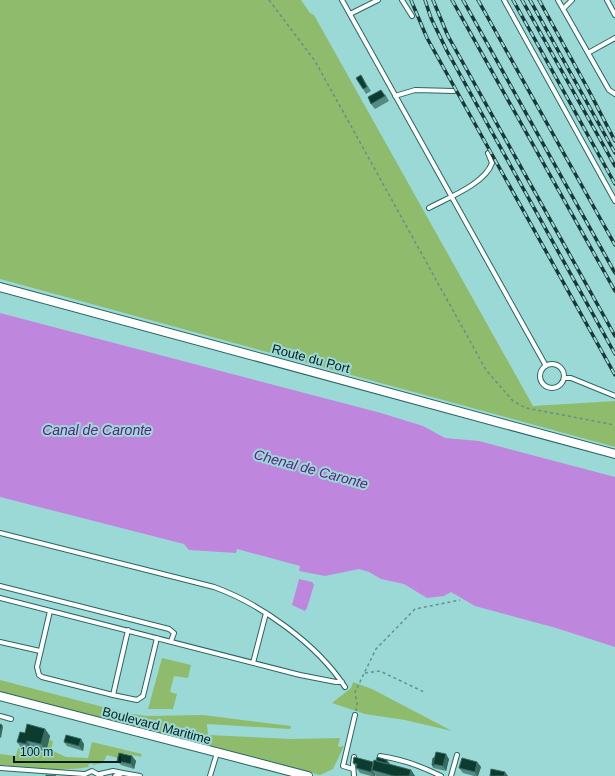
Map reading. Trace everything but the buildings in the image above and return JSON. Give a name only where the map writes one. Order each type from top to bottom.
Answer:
[{"type":"street","name":"Route du Port","points":[[0,287],[615,453]]},
{"type":"street","name":"Boulevard Maritime","points":[[0,696],[308,776]]},
{"type":"lane","points":[[342,0],[546,366]]},
{"type":"lane","points":[[350,14],[378,0]]},
{"type":"lane","points":[[402,0],[412,16]]},
{"type":"lane","points":[[504,0],[615,201]]},
{"type":"lane","points":[[558,0],[609,90],[615,94]]},
{"type":"lane","points":[[563,9],[572,0]]},
{"type":"lane","points":[[607,0],[615,15]]},
{"type":"lane","points":[[588,53],[615,38]]},
{"type":"lane","points":[[395,96],[415,90],[454,91]]},
{"type":"lane","points":[[429,208],[475,183],[487,172],[492,163],[488,153]]},
{"type":"lane","points":[[557,365],[563,370],[564,378],[557,387],[546,386],[540,376],[546,366],[557,365]]},
{"type":"lane","points":[[564,378],[571,378],[615,396]]},
{"type":"lane","points":[[0,533],[214,587],[248,602],[266,613],[300,639],[332,668],[345,687]]},
{"type":"lane","points":[[0,586],[169,629],[174,633],[171,641]]},
{"type":"lane","points":[[0,598],[314,678],[342,682]]},
{"type":"lane","points":[[50,611],[37,671],[42,678],[137,700],[143,696],[158,638]]},
{"type":"lane","points":[[253,663],[266,613]]},
{"type":"lane","points":[[113,694],[128,630]]},
{"type":"lane","points":[[0,642],[40,652]]},
{"type":"lane","points":[[353,770],[343,766],[355,715]]},
{"type":"lane","points":[[0,716],[11,719]]},
{"type":"lane","points":[[210,776],[217,753]]},
{"type":"lane","points":[[451,776],[456,755]]},
{"type":"lane","points":[[380,756],[399,759],[426,768],[441,776]]},
{"type":"lane","points":[[354,757],[354,776]]},
{"type":"lane","points":[[0,768],[83,775],[92,771],[101,775],[113,771],[140,776]]},
{"type":"lane","points":[[115,776],[122,773]]},
{"type":"path","points":[[269,0],[315,61],[486,370],[513,401],[526,408],[615,425]]},
{"type":"path","points":[[355,715],[357,704],[355,692],[376,649],[410,613],[421,607],[442,605],[460,600]]},
{"type":"path","points":[[365,673],[380,671],[424,692]]},
{"type":"green space","points":[[0,0],[301,0],[310,13],[314,15],[533,406],[615,401],[615,447],[0,279]]},
{"type":"green space","points":[[162,658],[191,665],[188,678],[174,676],[170,692],[177,694],[173,709],[148,709]]},
{"type":"green space","points":[[0,680],[126,713],[147,716],[203,715],[291,726],[290,729],[207,724],[208,735],[292,739],[340,738],[338,747],[344,746],[333,769],[320,775],[0,692]]},
{"type":"green space","points":[[353,682],[372,689],[452,731],[405,720],[365,714],[332,703],[351,688]]},
{"type":"green space","points":[[49,740],[53,741],[51,750],[66,757],[88,758],[92,742],[142,754],[141,757],[123,753],[121,759],[107,755],[103,763],[93,765],[92,763],[88,765],[89,767],[67,769],[44,769],[0,765],[0,754],[16,756],[18,748],[30,751],[32,748],[44,753]]},
{"type":"water","name":"Canal de Caronte","points":[[0,313],[381,413],[423,426],[445,438],[479,441],[615,477],[615,647],[556,628],[475,606],[451,592],[444,596],[427,598],[404,584],[381,579],[369,572],[359,569],[325,576],[299,571],[300,566],[237,549],[236,553],[189,550],[184,544],[0,497]]},
{"type":"water","points":[[299,579],[312,582],[314,585],[305,611],[292,605]]},
{"type":"railway","points":[[411,0],[427,38],[615,375]]},
{"type":"railway","points":[[425,0],[431,18],[447,51],[615,354]]},
{"type":"railway","points":[[433,0],[448,36],[615,336]]},
{"type":"railway","points":[[452,0],[615,291]]},
{"type":"railway","points":[[463,0],[615,273]]},
{"type":"railway","points":[[478,0],[615,245]]},
{"type":"railway","points":[[513,0],[615,184]]},
{"type":"railway","points":[[522,0],[615,166]]},
{"type":"railway","points":[[530,0],[615,153]]},
{"type":"railway","points":[[539,0],[615,141]]},
{"type":"water label","name":"Chenal de Caronte","points":[[311,469]]}]
